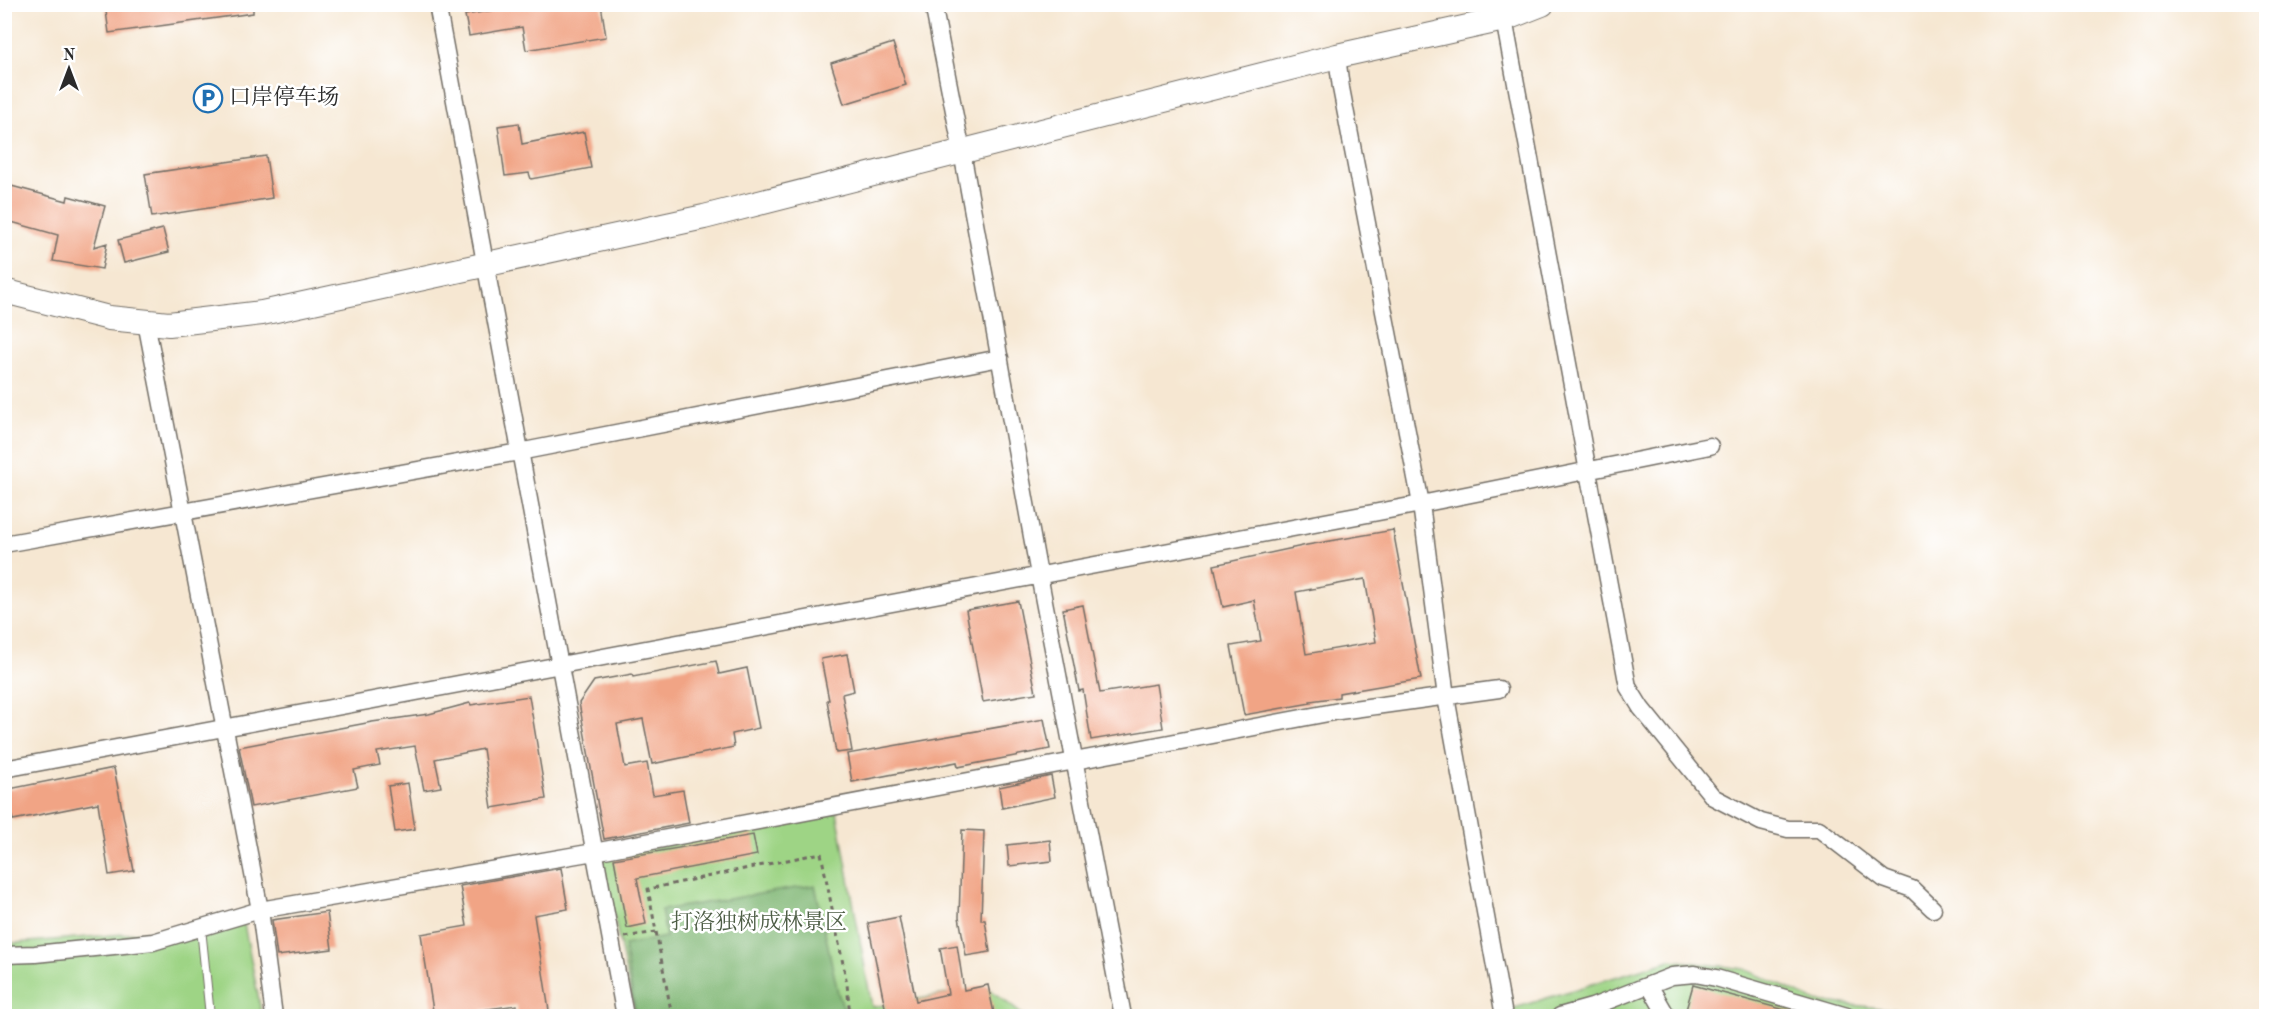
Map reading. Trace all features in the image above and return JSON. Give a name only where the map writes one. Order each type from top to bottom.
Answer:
[{"type":"street","points":[[437,4],[625,1017]]},
{"type":"street","points":[[933,4],[1123,1017]]},
{"type":"street","points":[[4,291],[109,318],[169,324],[262,313],[704,217],[1337,57],[1504,18],[1542,4]]},
{"type":"street","points":[[1504,18],[1628,687],[1641,708],[1713,797],[1761,822],[1788,829],[1819,829],[1884,879],[1912,889],[1933,909]]},
{"type":"street","points":[[1337,57],[1421,504],[1446,697],[1504,1017]]},
{"type":"street","points":[[146,322],[260,910],[274,1017]]},
{"type":"street","points":[[4,544],[519,452],[1000,358]]},
{"type":"street","points":[[4,769],[1421,504],[1710,446]]},
{"type":"street","points":[[4,955],[153,942],[260,910],[594,852],[1339,711],[1499,689]]},
{"type":"street","points":[[1560,1017],[1672,976],[1695,974],[1716,978],[1790,1009],[1847,1017]]},
{"type":"street","points":[[1649,985],[1667,1017]]},
{"type":"lane","points":[[201,928],[210,1017]]},
{"type":"path","points":[[672,1017],[648,889],[821,854],[847,984],[850,1017]]},
{"type":"path","points":[[611,939],[656,932]]},
{"type":"green space","name":"打洛独树成林景区","points":[[837,812],[872,1007],[987,987],[1024,1016],[635,1016],[602,858]]},
{"type":"green space","points":[[815,885],[838,993],[847,1016],[636,1016],[624,945],[666,937],[661,910]]},
{"type":"green space","points":[[244,924],[262,1016],[5,1016],[5,944]]},
{"type":"green space","points":[[1670,960],[1745,969],[1815,1001],[1954,1016],[1469,1016],[1492,1015]]},
{"type":"building","points":[[105,4],[253,4],[253,13],[109,33]]},
{"type":"building","points":[[518,4],[601,4],[606,37],[526,50],[522,27],[469,36],[465,15],[519,6]]},
{"type":"building","points":[[893,43],[906,85],[844,104],[831,63]]},
{"type":"building","points":[[519,123],[522,144],[584,132],[591,168],[531,179],[529,173],[505,176],[498,126]]},
{"type":"building","points":[[266,156],[272,198],[152,217],[145,174]]},
{"type":"building","points":[[4,184],[67,201],[68,196],[105,206],[94,247],[107,243],[102,269],[53,261],[58,235],[4,220]]},
{"type":"building","points":[[163,229],[169,252],[124,263],[118,240]]},
{"type":"building","points":[[1393,530],[1421,679],[1339,693],[1339,697],[1244,715],[1231,646],[1261,641],[1254,600],[1223,607],[1214,565]],"holes":[[[1365,579],[1376,642],[1306,654],[1296,592]]]},
{"type":"building","points":[[1018,601],[1036,693],[983,702],[966,610]]},
{"type":"building","points":[[1083,605],[1100,693],[1156,684],[1163,728],[1091,740],[1083,690],[1079,691],[1063,609]]},
{"type":"building","points":[[847,654],[854,691],[842,694],[852,751],[836,753],[821,659]]},
{"type":"building","points":[[716,661],[719,674],[747,668],[759,728],[732,734],[734,747],[652,764],[643,719],[617,724],[625,767],[647,763],[653,795],[683,790],[689,823],[604,839],[579,703],[594,681],[632,674],[633,677]]},
{"type":"building","points":[[529,696],[546,799],[492,808],[483,749],[435,759],[441,787],[424,790],[415,746],[377,752],[380,765],[354,770],[358,787],[251,807],[239,747],[372,722],[429,714],[470,703],[471,705]]},
{"type":"building","points":[[1044,719],[1050,749],[958,767],[957,762],[852,782],[847,754]]},
{"type":"building","points":[[114,768],[134,871],[109,875],[98,803],[13,820],[12,816],[4,817],[4,790]]},
{"type":"building","points":[[1051,776],[1055,797],[1002,808],[999,787]]},
{"type":"building","points":[[408,783],[415,829],[395,832],[388,786]]},
{"type":"building","points":[[962,830],[984,831],[981,920],[985,920],[990,952],[966,956],[959,917]]},
{"type":"building","points":[[753,835],[757,855],[637,878],[646,924],[627,928],[614,859]]},
{"type":"building","points":[[1050,840],[1052,861],[1009,866],[1007,845]]},
{"type":"building","points":[[561,868],[568,909],[534,915],[550,1017],[517,1017],[517,1005],[482,1010],[482,1017],[434,1017],[421,934],[467,926],[460,886]]},
{"type":"building","points":[[327,912],[332,949],[277,956],[272,920]]},
{"type":"building","points":[[899,917],[916,1001],[948,994],[940,948],[957,945],[964,990],[988,985],[994,1013],[979,1017],[887,1017],[868,923]]},
{"type":"building","points":[[1693,985],[1796,1013],[1796,1017],[1684,1017]]},
{"type":"place","name":"口岸停车场","points":[[208,98]]}]
